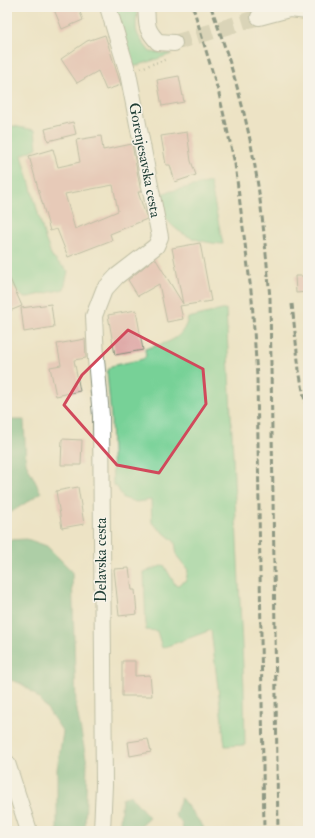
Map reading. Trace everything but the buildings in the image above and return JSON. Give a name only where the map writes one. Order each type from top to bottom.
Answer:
[{"type":"street","name":"Gorenjesavska cesta","points":[[104,290],[129,266],[156,246],[160,237],[128,73],[108,7]]},
{"type":"street","points":[[146,7],[145,22],[149,33],[158,42],[172,51]]},
{"type":"street","points":[[259,17],[289,9],[308,11]]},
{"type":"street","name":"Delavska cesta","points":[[102,831],[104,785],[101,416],[94,316],[104,290]]},
{"type":"street","points":[[7,763],[29,831]]},
{"type":"path","points":[[135,71],[172,51]]},
{"type":"highlighted area","points":[[128,330],[203,369],[206,404],[159,473],[117,465],[64,405],[82,375]]},
{"type":"green space","points":[[112,7],[137,7],[136,27],[138,35],[150,52],[172,54],[133,67]]},
{"type":"green space","points":[[7,125],[35,130],[37,148],[22,155],[45,238],[52,257],[68,271],[64,289],[24,298],[7,281]]},
{"type":"green space","points":[[210,182],[223,244],[198,240],[176,229],[165,216],[159,194]]},
{"type":"green space","points":[[226,309],[244,688],[245,745],[225,746],[211,630],[162,648],[157,631],[146,630],[144,572],[164,565],[176,586],[186,580],[188,570],[177,556],[175,542],[152,523],[151,500],[136,502],[123,498],[117,487],[113,485],[111,417],[107,371],[111,366],[143,359],[146,356],[145,349],[177,337],[182,332],[188,318]]},
{"type":"green space","points":[[7,420],[24,420],[26,463],[41,493],[7,515]]},
{"type":"green space","points":[[27,539],[47,546],[72,571],[76,705],[87,763],[85,831],[57,831],[57,769],[63,732],[40,700],[32,692],[16,682],[7,680],[7,540]]},
{"type":"green space","points":[[130,795],[149,817],[139,828],[139,831],[119,831],[122,799]]},
{"type":"green space","points":[[181,798],[203,826],[204,831],[183,831],[182,824],[175,815]]},
{"type":"tunnel","points":[[174,43],[259,17]]},
{"type":"railway","points":[[193,7],[219,94],[235,164],[252,299],[257,377],[264,831]]},
{"type":"railway","points":[[211,7],[235,81],[252,147],[262,212],[270,298],[278,831]]},
{"type":"railway","points":[[292,304],[299,370],[308,417]]}]
